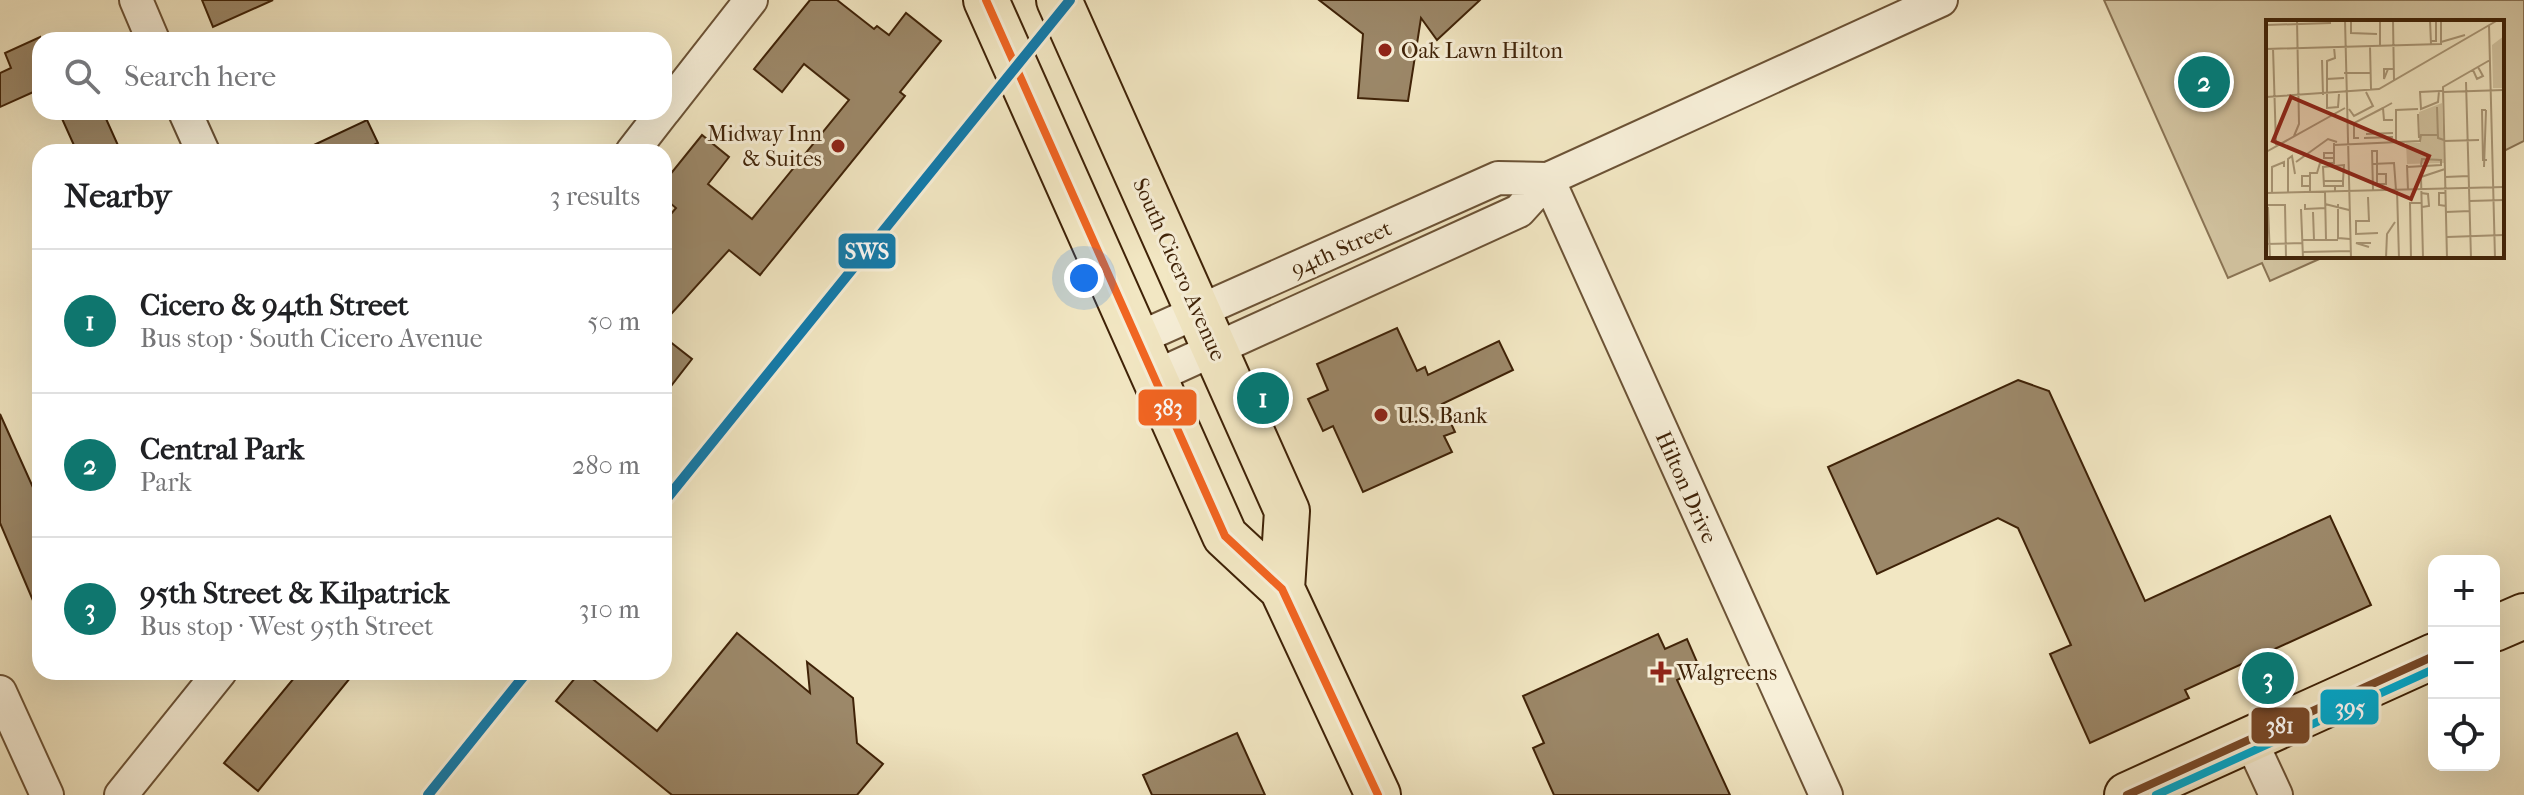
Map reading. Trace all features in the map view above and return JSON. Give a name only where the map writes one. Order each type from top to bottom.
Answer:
[{"type":"main road","name":"South Cicero Avenue","points":[[986,0],[1225,536],[1282,589],[1378,795]]},
{"type":"main road","name":"South Cicero Avenue","points":[[1059,0],[1287,511],[1282,589]]},
{"type":"main road","points":[[2499,627],[2524,616]]},
{"type":"main road","points":[[2127,795],[2428,659]]},
{"type":"street","points":[[136,0],[150,32]]},
{"type":"street","points":[[672,102],[751,0]]},
{"type":"street","name":"94th Street","points":[[1147,357],[1207,330],[1519,211],[1548,179],[1941,0]]},
{"type":"street","points":[[189,120],[199,144]]},
{"type":"street","points":[[638,144],[658,120]]},
{"type":"street","name":"Hilton Drive","points":[[1548,179],[1826,795]]},
{"type":"street","points":[[121,795],[214,680]]},
{"type":"street","points":[[0,692],[47,795]]},
{"type":"street","points":[[2250,739],[2276,795]]},
{"type":"shaded area","points":[[2104,0],[2524,0],[2524,141],[2504,151],[2504,20],[2266,20],[2266,258],[2322,258],[2270,281],[2262,263],[2228,278]]},
{"type":"building","points":[[202,0],[273,0],[213,27]]},
{"type":"building","name":"Midway Inn & Suites","points":[[810,0],[837,0],[874,29],[877,26],[889,35],[906,13],[941,41],[900,92],[905,96],[760,275],[729,250],[672,313],[672,213],[676,208],[672,205],[672,172],[702,135],[729,157],[708,184],[752,219],[849,100],[804,64],[782,92],[754,69]]},
{"type":"building","name":"Oak Lawn Hilton","points":[[1319,0],[1480,0],[1437,40],[1421,18],[1408,101],[1358,98],[1363,34]]},
{"type":"building","points":[[32,41],[32,93],[0,107],[0,73],[11,68],[5,53]]},
{"type":"building","points":[[63,120],[107,120],[117,144],[73,144]]},
{"type":"building","points":[[367,120],[378,143],[376,144],[316,144]]},
{"type":"building","name":"U.S. Bank","points":[[1397,328],[1417,371],[1425,367],[1428,375],[1499,341],[1513,370],[1442,404],[1455,432],[1444,436],[1452,452],[1363,492],[1333,426],[1323,431],[1308,399],[1328,390],[1317,364]]},
{"type":"building","points":[[672,343],[692,359],[672,385]]},
{"type":"building","points":[[2018,380],[2049,391],[2145,601],[2330,516],[2371,605],[2185,690],[2189,698],[2090,743],[2050,654],[2071,645],[2018,528],[1998,518],[1877,574],[1828,467]]},
{"type":"building","points":[[0,414],[32,485],[32,598],[0,523]]},
{"type":"building","points":[[737,633],[810,693],[807,662],[853,698],[857,743],[883,764],[857,795],[672,795],[556,701],[573,680],[594,680],[657,731]]},
{"type":"building","name":"Walgreens","points":[[1658,634],[1665,649],[1687,639],[1700,669],[1677,680],[1730,795],[1554,795],[1533,748],[1544,743],[1523,696]]},
{"type":"building","points":[[292,680],[348,680],[258,791],[224,763]]},
{"type":"building","points":[[1237,733],[1265,795],[1152,795],[1143,775]]},
{"type":"transit line","name":"383","points":[[986,0],[1225,536],[1282,589],[1378,795]]},
{"type":"transit line","name":"SWS","points":[[672,492],[1070,0]]},
{"type":"transit line","name":"381","points":[[2127,795],[2428,659]]},
{"type":"transit line","name":"395","points":[[2156,795],[2428,672]]},
{"type":"transit line","name":"SWS","points":[[428,795],[521,680]]},
{"type":"place","name":"Oak Lawn Hilton","points":[[1385,50]]},
{"type":"place","name":"Central Park","points":[[2204,82]]},
{"type":"place","name":"Midway Inn & Suites","points":[[838,146]]},
{"type":"place","name":"Cicero & 94th Street","points":[[1263,398]]},
{"type":"place","name":"U.S. Bank","points":[[1381,415]]},
{"type":"place","name":"Walgreens","points":[[1661,672]]},
{"type":"place","name":"95th Street & Kilpatrick","points":[[2268,678]]}]
